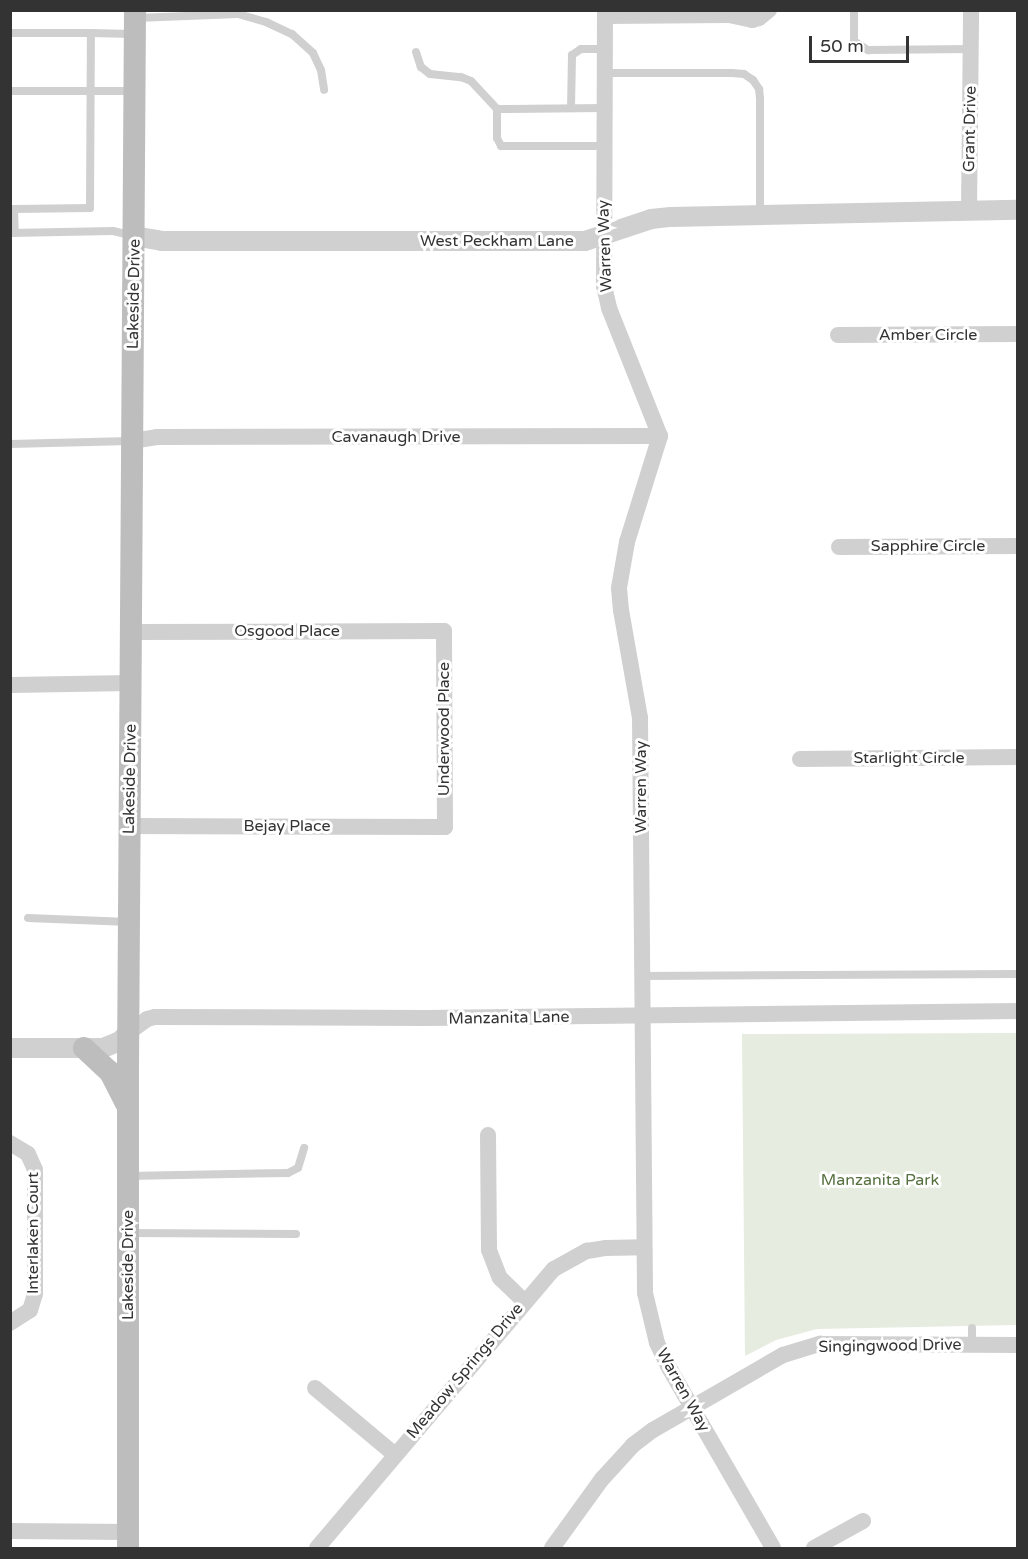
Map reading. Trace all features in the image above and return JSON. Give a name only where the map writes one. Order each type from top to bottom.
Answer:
[{"type":"main road","name":"Lakeside Drive","points":[[128,1540],[128,1033],[135,21]]},
{"type":"main road","points":[[84,1048],[111,1072],[128,1107]]},
{"type":"street","points":[[605,13],[710,13],[752,20],[759,18],[769,10]]},
{"type":"street","name":"Grant Drive","points":[[969,211],[970,10]]},
{"type":"street","name":"Warren Way","points":[[605,13],[604,286],[609,308],[660,436],[627,542],[620,588],[621,610],[640,718],[645,1293],[649,1318],[664,1358],[773,1548]]},
{"type":"street","name":"West Peckham Lane","points":[[134,236],[160,241],[585,241],[651,219],[671,216],[1017,210]]},
{"type":"street","name":"Amber Circle","points":[[838,335],[1017,334]]},
{"type":"street","name":"Cavanaugh Drive","points":[[132,441],[157,437],[660,436]]},
{"type":"street","name":"Sapphire Circle","points":[[839,547],[1017,546]]},
{"type":"street","name":"Osgood Place","points":[[131,632],[444,631]]},
{"type":"street","name":"Underwood Place","points":[[444,631],[445,827]]},
{"type":"street","points":[[10,685],[131,683]]},
{"type":"street","name":"Starlight Circle","points":[[800,759],[1017,757]]},
{"type":"street","name":"Bejay Place","points":[[130,826],[445,827]]},
{"type":"street","name":"Manzanita Lane","points":[[10,1048],[110,1046],[147,1019],[155,1017],[642,1016],[1017,1011]]},
{"type":"street","points":[[488,1135],[489,1250],[500,1278],[524,1300]]},
{"type":"street","name":"Interlaken Court","points":[[10,1143],[28,1154],[35,1170],[35,1294],[30,1310],[10,1323]]},
{"type":"street","name":"Meadow Springs Drive","points":[[317,1548],[524,1300],[554,1269],[569,1258],[605,1248],[644,1247]]},
{"type":"street","name":"Singingwood Drive","points":[[552,1548],[615,1463],[653,1430],[783,1355],[820,1344],[1017,1345]]},
{"type":"street","points":[[315,1388],[395,1455]]},
{"type":"street","points":[[814,1548],[863,1521]]},
{"type":"street","points":[[10,1531],[128,1540]]},
{"type":"lane","points":[[854,10],[854,40],[868,50],[970,50]]},
{"type":"lane","points":[[10,33],[91,33],[135,21],[238,14],[266,22],[292,34],[313,53],[321,70],[324,90]]},
{"type":"lane","points":[[13,233],[12,209],[90,208],[91,33]]},
{"type":"lane","points":[[571,108],[572,55],[581,50],[604,49]]},
{"type":"lane","points":[[416,52],[421,67],[430,74],[461,77],[471,81],[497,109],[497,138],[501,146],[604,146]]},
{"type":"lane","points":[[604,73],[732,73],[744,74],[753,80],[759,89],[760,99],[760,215]]},
{"type":"lane","points":[[10,91],[135,91]]},
{"type":"lane","points":[[497,109],[604,108]]},
{"type":"lane","name":"West Peckham Lane","points":[[13,233],[113,231],[134,236]]},
{"type":"lane","points":[[10,444],[117,444],[132,441]]},
{"type":"lane","points":[[28,918],[129,922]]},
{"type":"lane","points":[[642,976],[1017,974]]},
{"type":"lane","points":[[128,1176],[288,1173],[298,1168],[303,1159],[304,1148]]},
{"type":"lane","points":[[128,1233],[296,1234]]},
{"type":"lane","points":[[972,1328],[972,1345]]},
{"type":"green space","name":"Manzanita Park","points":[[1017,1033],[1017,1325],[817,1329],[776,1340],[745,1356],[742,1034]]}]
